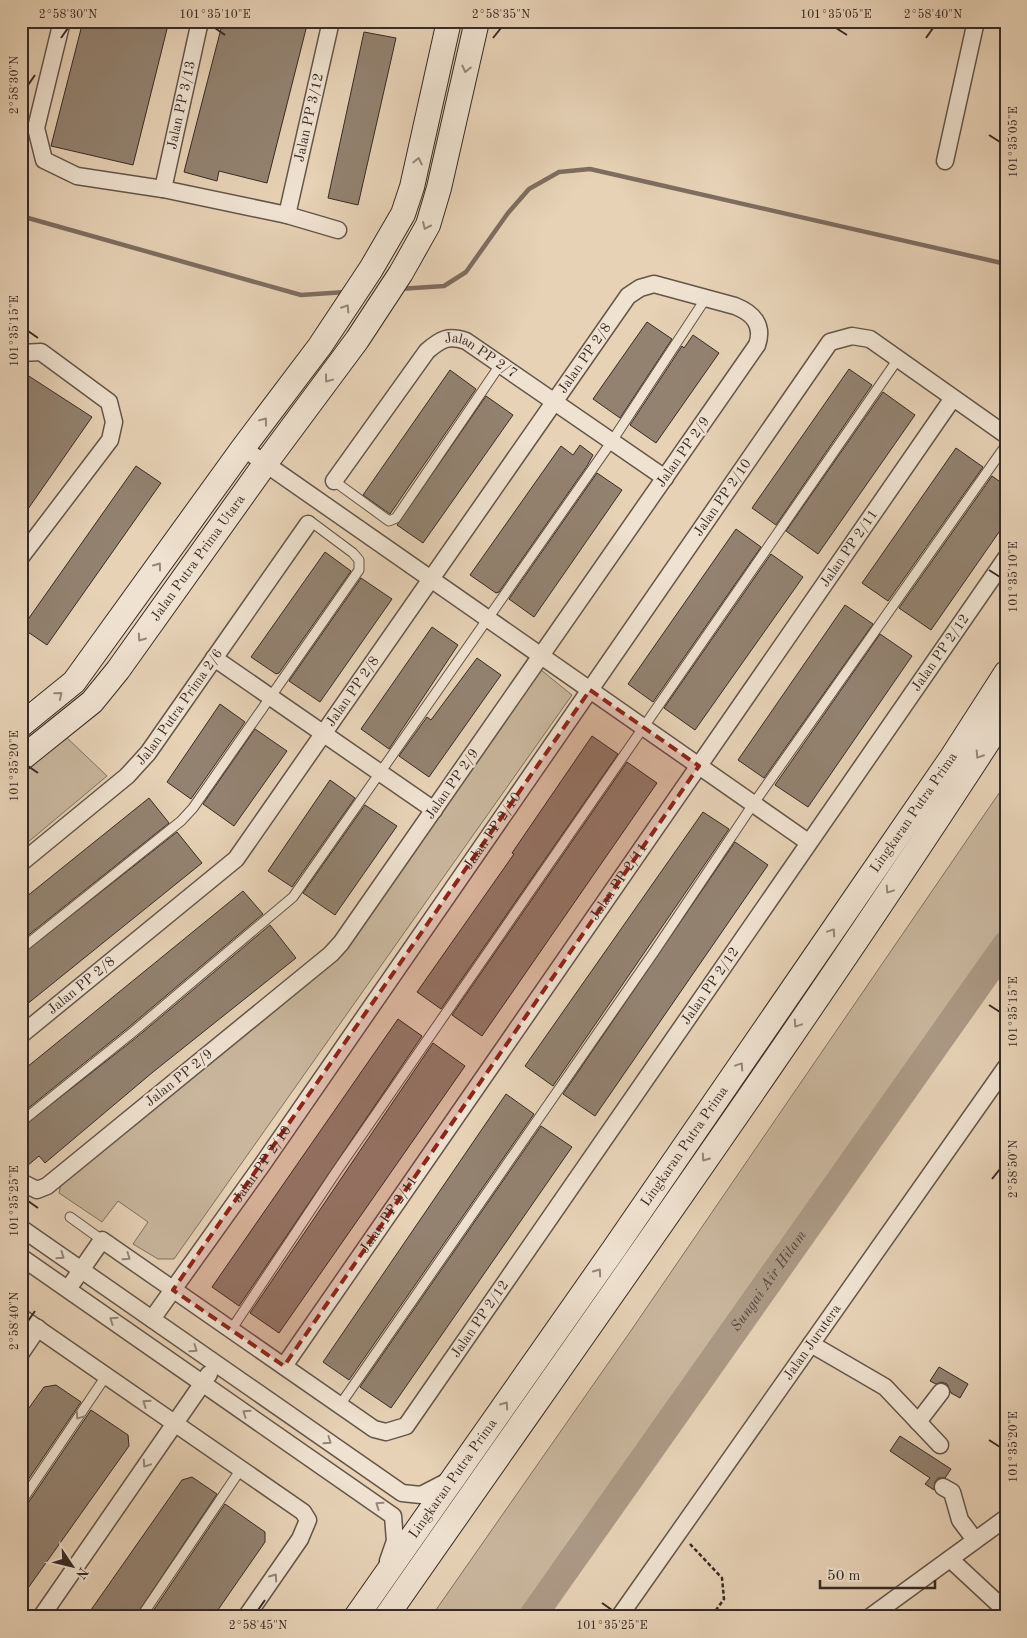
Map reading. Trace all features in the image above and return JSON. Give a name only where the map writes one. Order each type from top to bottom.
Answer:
[{"type":"main road","name":"Jalan Putra Prima Utara","points":[[21,726],[74,682],[243,448],[320,346],[371,269],[403,214],[412,187],[449,21]]},
{"type":"main road","name":"Jalan Putra Prima Utara","points":[[21,759],[92,702],[118,670],[265,464],[357,340],[401,273],[428,225],[439,188],[476,21]]},
{"type":"main road","name":"Lingkaran Putra Prima","points":[[356,1617],[620,1241],[929,790],[1006,673]]},
{"type":"main road","name":"Lingkaran Putra Prima","points":[[386,1617],[743,1104],[955,793],[1006,714]]},
{"type":"street","points":[[62,21],[36,128],[44,160],[77,176],[163,189],[287,215],[338,230]]},
{"type":"street","name":"Jalan PP 3/13","points":[[163,189],[200,21]]},
{"type":"street","name":"Jalan PP 3/12","points":[[287,215],[330,21]]},
{"type":"street","points":[[945,161],[976,21]]},
{"type":"street","name":"Jalan PP 2/8","points":[[21,1035],[236,859],[628,296],[640,288],[654,284],[706,298]]},
{"type":"street","name":"Jalan PP 2/9","points":[[21,1182],[37,1190],[47,1186],[331,954],[341,943],[757,345],[760,336],[754,318],[746,311],[735,306],[706,298]]},
{"type":"street","name":"Jalan PP 2/7","points":[[334,481],[427,352],[438,342],[453,337],[466,341],[665,478]]},
{"type":"street","name":"Jalan PP 2/10","points":[[152,1319],[830,342],[844,337],[870,339],[898,359]]},
{"type":"street","points":[[21,354],[41,352],[109,402],[114,422],[110,440],[21,557]]},
{"type":"street","points":[[898,359],[1006,435]]},
{"type":"street","name":"Jalan PP 2/11","points":[[284,1366],[953,398]]},
{"type":"street","points":[[243,448],[808,842]]},
{"type":"street","name":"Jalan Putra Prima 2/6","points":[[21,863],[127,776],[148,753],[308,524]]},
{"type":"street","name":"Jalan PP 2/12","points":[[340,1405],[374,1429],[386,1432],[406,1426],[415,1416],[808,842],[1006,558]]},
{"type":"street","points":[[214,658],[434,810]]},
{"type":"street","name":"Jalan Jurutera","points":[[619,1617],[811,1344],[1001,1084],[1006,1067]]},
{"type":"street","points":[[21,1228],[402,1493],[421,1495],[453,1479]]},
{"type":"street","points":[[68,1289],[102,1240],[340,1405]]},
{"type":"street","points":[[21,1257],[393,1516],[395,1541],[382,1580]]},
{"type":"street","points":[[21,1317],[303,1512],[308,1520],[300,1539],[246,1617]]},
{"type":"street","points":[[21,1353],[38,1328]]},
{"type":"street","points":[[811,1344],[885,1387],[940,1446]]},
{"type":"street","points":[[41,1617],[216,1364]]},
{"type":"street","points":[[918,1422],[941,1392]]},
{"type":"street","points":[[943,1487],[952,1492],[960,1520],[975,1540]]},
{"type":"street","points":[[870,1617],[1006,1518]]},
{"type":"street","points":[[950,1559],[1006,1611]]},
{"type":"lane","points":[[21,1122],[293,897],[489,620],[612,441],[706,298]]},
{"type":"lane","points":[[231,1330],[341,1164],[898,359]]},
{"type":"lane","points":[[334,481],[389,521],[396,518],[500,365]]},
{"type":"lane","points":[[340,1405],[654,952],[754,804],[1006,445]]},
{"type":"lane","points":[[21,949],[181,821],[193,808],[359,570],[358,560],[353,553],[310,521],[308,524]]},
{"type":"lane","points":[[70,1217],[102,1240]]},
{"type":"lane","points":[[21,1502],[106,1376]]},
{"type":"lane","points":[[141,1617],[241,1469]]},
{"type":"path","points":[[680,1531],[722,1578],[724,1599],[711,1617]]},
{"type":"highlighted area","points":[[590,690],[699,766],[284,1366],[173,1290]]},
{"type":"shaded area","points":[[541,670],[572,695],[174,1259],[158,1259],[133,1244],[148,1222],[118,1201],[102,1222],[59,1193],[61,1184],[338,956]]},
{"type":"shaded area","points":[[65,736],[107,776],[21,848],[21,771]]},
{"type":"shaded area","points":[[1006,783],[1006,950],[545,1617],[431,1617],[630,1332]]},
{"type":"building","points":[[83,21],[169,21],[133,165],[51,146]]},
{"type":"building","points":[[223,21],[308,21],[267,183],[219,171],[217,181],[184,172]]},
{"type":"building","points":[[364,32],[396,38],[358,205],[328,198]]},
{"type":"building","points":[[647,322],[672,339],[620,418],[593,399]]},
{"type":"building","points":[[693,335],[719,353],[656,443],[630,425],[682,346],[684,348]]},
{"type":"building","points":[[849,369],[872,385],[776,525],[752,508]]},
{"type":"building","points":[[450,370],[476,389],[390,514],[363,495]]},
{"type":"building","points":[[21,371],[92,417],[21,519]]},
{"type":"building","points":[[883,392],[915,415],[818,554],[786,531]]},
{"type":"building","points":[[486,396],[513,415],[423,543],[397,525]]},
{"type":"building","points":[[580,445],[593,455],[587,466],[499,592],[496,593],[470,575],[561,446],[573,455]]},
{"type":"building","points":[[956,448],[983,467],[888,601],[862,583]]},
{"type":"building","points":[[136,466],[161,483],[47,645],[22,628]]},
{"type":"building","points":[[597,473],[622,490],[534,617],[509,599]]},
{"type":"building","points":[[992,476],[1006,486],[1006,522],[931,630],[899,608]]},
{"type":"building","points":[[736,529],[761,547],[653,702],[628,684]]},
{"type":"building","points":[[325,552],[351,571],[279,673],[276,674],[251,657]]},
{"type":"building","points":[[771,554],[803,577],[695,730],[664,708]]},
{"type":"building","points":[[361,578],[392,599],[320,702],[289,681]]},
{"type":"building","points":[[845,605],[873,624],[764,778],[738,760]]},
{"type":"building","points":[[432,627],[458,645],[389,749],[361,729]]},
{"type":"building","points":[[880,634],[912,656],[808,807],[775,785]]},
{"type":"building","points":[[477,658],[501,675],[429,777],[399,756],[427,717],[431,720]]},
{"type":"building","points":[[220,704],[245,722],[191,799],[167,782]]},
{"type":"building","points":[[255,729],[287,751],[234,826],[203,804]]},
{"type":"building","points":[[592,736],[618,754],[441,1009],[417,992],[514,854],[512,853]]},
{"type":"building","points":[[627,762],[657,783],[482,1036],[452,1015]]},
{"type":"building","points":[[330,780],[355,798],[292,887],[268,871]]},
{"type":"building","points":[[149,798],[169,823],[21,941],[21,901]]},
{"type":"building","points":[[365,805],[397,826],[335,915],[303,893]]},
{"type":"building","points":[[703,812],[729,829],[553,1086],[525,1066]]},
{"type":"building","points":[[177,832],[202,863],[21,1009],[21,955]]},
{"type":"building","points":[[735,842],[768,865],[595,1116],[563,1094]]},
{"type":"building","points":[[243,891],[263,914],[129,1027],[21,1114],[21,1072]]},
{"type":"building","points":[[270,925],[296,958],[153,1072],[45,1163],[39,1156],[27,1166],[21,1160],[21,1128],[137,1037]]},
{"type":"building","points":[[398,1019],[422,1036],[239,1306],[212,1287]]},
{"type":"building","points":[[433,1043],[465,1066],[279,1333],[250,1313]]},
{"type":"building","points":[[506,1094],[534,1114],[349,1380],[323,1362]]},
{"type":"building","points":[[541,1126],[572,1147],[391,1408],[360,1387]]},
{"type":"building","points":[[939,1367],[968,1384],[960,1398],[951,1393],[947,1384],[942,1382],[936,1384],[930,1381]]},
{"type":"building","points":[[56,1385],[81,1402],[21,1490],[21,1419],[44,1387]]},
{"type":"building","points":[[91,1410],[128,1435],[129,1446],[21,1598],[21,1508],[26,1506]]},
{"type":"building","points":[[900,1436],[951,1469],[945,1478],[938,1478],[935,1482],[934,1490],[925,1484],[930,1478],[890,1451]]},
{"type":"building","points":[[192,1477],[217,1494],[135,1617],[86,1617],[182,1480]]},
{"type":"building","points":[[225,1504],[265,1532],[265,1542],[213,1617],[149,1617]]},
{"type":"waterway","points":[[399,289],[444,286],[466,272],[508,213],[529,189],[559,172],[590,169],[1006,264]]},
{"type":"waterway","points":[[21,216],[301,295],[346,292]]},
{"type":"waterway","name":"Sungai Air Hitam","points":[[532,1617],[1006,945]]}]
